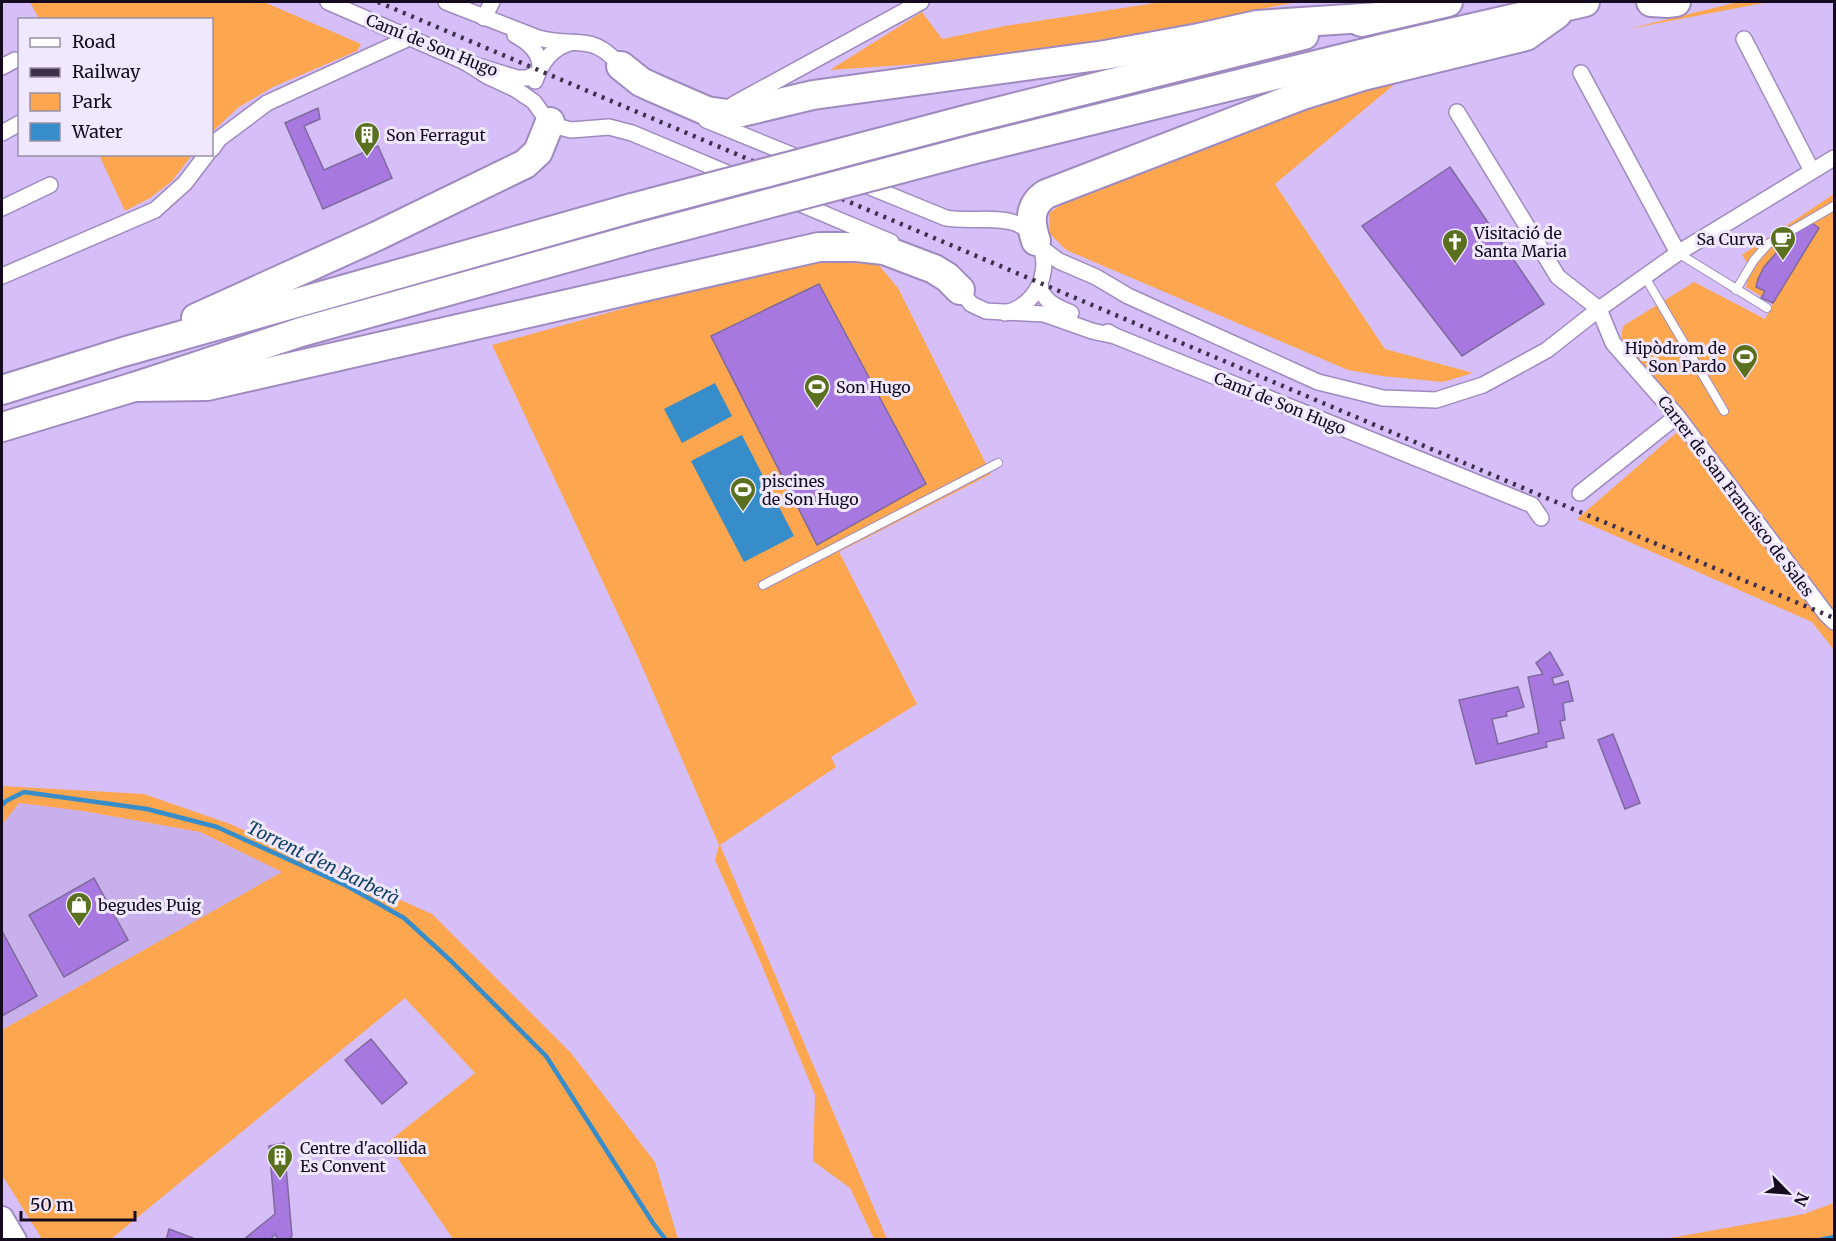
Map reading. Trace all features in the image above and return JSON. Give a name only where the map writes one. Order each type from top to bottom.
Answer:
[{"type":"highway","points":[[2,390],[123,352],[632,208],[969,119],[1379,17],[1448,2]]},
{"type":"highway","points":[[1651,2],[1676,2]]},
{"type":"highway","points":[[2,428],[301,332],[638,238],[975,149],[1343,58],[1578,3]]},
{"type":"highway","points":[[1038,244],[1031,222],[1032,211],[1037,201],[1046,194],[1300,96],[1363,76],[1526,36],[1578,3]]},
{"type":"highway","points":[[621,66],[634,77],[654,88],[707,111],[727,114],[813,95],[1105,55],[1257,25],[1379,17]]},
{"type":"highway","points":[[123,352],[253,290],[377,236],[525,164],[538,152],[544,116]]},
{"type":"highway","points":[[134,387],[207,386],[819,248],[857,247],[884,250],[934,269],[960,290]]},
{"type":"street","name":"Camí de Son Hugo","points":[[328,2],[465,62],[517,78],[526,78],[539,70]]},
{"type":"street","points":[[446,2],[538,38],[590,43],[599,46],[608,52],[643,90],[654,97],[946,218],[961,221],[1002,220],[1015,223],[1031,234],[1038,244],[1044,261],[1041,282]]},
{"type":"street","points":[[484,18],[492,2]]},
{"type":"street","points":[[734,104],[921,2]]},
{"type":"street","points":[[484,18],[527,43],[539,58],[539,70],[534,90],[544,116]]},
{"type":"street","points":[[213,148],[219,139],[267,103],[410,38]]},
{"type":"street","points":[[1744,39],[1812,171]]},
{"type":"street","points":[[539,70],[545,59],[560,46],[579,42]]},
{"type":"street","points":[[465,62],[527,97],[556,126],[571,130],[609,128],[632,133],[926,257],[943,269],[971,304],[977,308],[1005,313],[1044,314],[1092,332],[1115,336]]},
{"type":"street","points":[[1581,73],[1678,254]]},
{"type":"street","name":"Carrer de San Francisco de Sales","points":[[1457,112],[1558,277],[1599,309],[1613,343],[1677,416],[1834,622]]},
{"type":"street","points":[[2,133],[18,124]]},
{"type":"street","points":[[2,276],[155,210],[185,183],[205,156]]},
{"type":"street","points":[[1005,313],[1029,300],[1041,282],[1050,274],[1066,274],[1128,296],[1318,382],[1383,398],[1436,400],[1483,385],[1547,350],[1599,309],[1678,254],[1834,158]]},
{"type":"street","points":[[2,208],[50,185]]},
{"type":"street","points":[[1038,244],[1059,261],[1096,277],[1128,296]]},
{"type":"street","name":"Camí de Son Hugo","points":[[1041,282],[1044,297],[1053,305],[1095,323],[1115,336],[1532,505],[1541,518]]},
{"type":"street","points":[[1580,493],[1677,416]]},
{"type":"lane","points":[[1736,290],[1754,260],[1768,244],[1834,206]]},
{"type":"lane","points":[[1678,254],[1767,308]]},
{"type":"lane","points":[[1645,277],[1724,411]]},
{"type":"lane","points":[[763,585],[998,463]]},
{"type":"shaded area","points":[[19,803],[83,811],[200,832],[283,872],[2,1030],[2,825]]},
{"type":"green space","points":[[30,2],[264,2],[361,44],[357,51],[273,87],[239,107],[213,131],[213,18],[38,18]]},
{"type":"green space","points":[[1162,2],[1296,2],[1141,34],[990,59],[830,70],[922,12],[942,39],[1005,26]]},
{"type":"green space","points":[[1738,2],[1769,2],[1628,29]]},
{"type":"green space","points":[[1402,78],[1275,184],[1385,349],[1473,373],[1443,382],[1348,370],[1066,250],[1050,234],[1049,213],[1071,198],[1255,127]]},
{"type":"green space","points":[[99,156],[191,156],[172,181],[150,198],[125,211]]},
{"type":"green space","name":"Hipòdrom de Son Pardo","points":[[1834,194],[1834,650],[1812,622],[1577,519],[1690,421],[1621,338],[1623,326],[1694,282],[1765,319],[1773,304],[1746,287],[1750,267],[1742,255]]},
{"type":"green space","name":"piscines de Son Hugo","points":[[795,261],[878,264],[898,288],[991,474],[839,552],[917,704],[831,757],[836,767],[720,845],[887,1239],[874,1239],[850,1188],[813,1161],[815,1095],[760,961],[715,860],[719,845],[638,657],[492,345]]},
{"type":"green space","points":[[2,786],[144,794],[230,824],[432,914],[571,1053],[655,1162],[678,1239],[453,1239],[387,1143],[475,1073],[405,998],[111,1239],[42,1239],[2,1175],[2,1030],[282,872],[200,832],[83,811],[19,803],[2,825]]},
{"type":"green space","points":[[1834,1203],[1834,1239],[1665,1239],[1804,1214]]},
{"type":"water","points":[[715,383],[732,416],[682,443],[664,409]]},
{"type":"water","points":[[742,435],[794,536],[744,562],[691,461]]},
{"type":"building","name":"Son Ferragut","points":[[318,108],[320,119],[304,126],[324,170],[378,146],[392,178],[323,209],[285,123]]},
{"type":"building","name":"Visitació de Santa Maria","points":[[1450,167],[1544,304],[1462,356],[1362,226]]},
{"type":"building","name":"Sa Curva","points":[[1809,221],[1819,228],[1773,303],[1761,298],[1765,291],[1756,287],[1764,267],[1791,236]]},
{"type":"building","name":"Son Hugo","points":[[819,284],[926,484],[817,545],[711,336]]},
{"type":"building","points":[[1550,652],[1563,675],[1552,678],[1554,685],[1568,681],[1573,701],[1563,703],[1565,720],[1560,721],[1564,738],[1546,742],[1547,747],[1476,764],[1459,700],[1518,687],[1524,707],[1506,712],[1507,716],[1492,719],[1498,744],[1539,733],[1528,677],[1543,674],[1536,663]]},
{"type":"building","points":[[1613,734],[1640,803],[1625,809],[1598,740]]},
{"type":"building","name":"begudes Puig","points":[[94,878],[128,940],[64,977],[29,915]]},
{"type":"building","points":[[2,931],[37,996],[2,1016]]},
{"type":"building","points":[[371,1039],[407,1083],[382,1104],[345,1060]]},
{"type":"building","name":"Centre d'acollida Es Convent","points":[[284,1143],[292,1236],[288,1240],[278,1240],[275,1234],[270,1240],[243,1240],[275,1214],[269,1146]]},
{"type":"building","points":[[169,1229],[198,1240],[166,1240]]},
{"type":"waterway","name":"Torrent d'en Barberà","points":[[2,805],[24,792],[147,809],[217,827],[347,886],[404,918],[450,960],[546,1056],[666,1240]]},
{"type":"waterway","name":"Torrent d'en Barberà","points":[[1820,1240],[1834,1237]]},
{"type":"railway","points":[[378,2],[1834,618]]},
{"type":"place","name":"Son Ferragut","points":[[367,158]]},
{"type":"place","name":"Sa Curva","points":[[1783,262]]},
{"type":"place","name":"Visitació de Santa Maria","points":[[1455,265]]},
{"type":"place","name":"Hipòdrom de Son Pardo","points":[[1745,380]]},
{"type":"place","name":"Son Hugo","points":[[817,410]]},
{"type":"place","name":"piscines de Son Hugo","points":[[743,513]]},
{"type":"place","name":"begudes Puig","points":[[79,928]]},
{"type":"place","name":"Centre d'acollida Es Convent","points":[[280,1180]]}]
